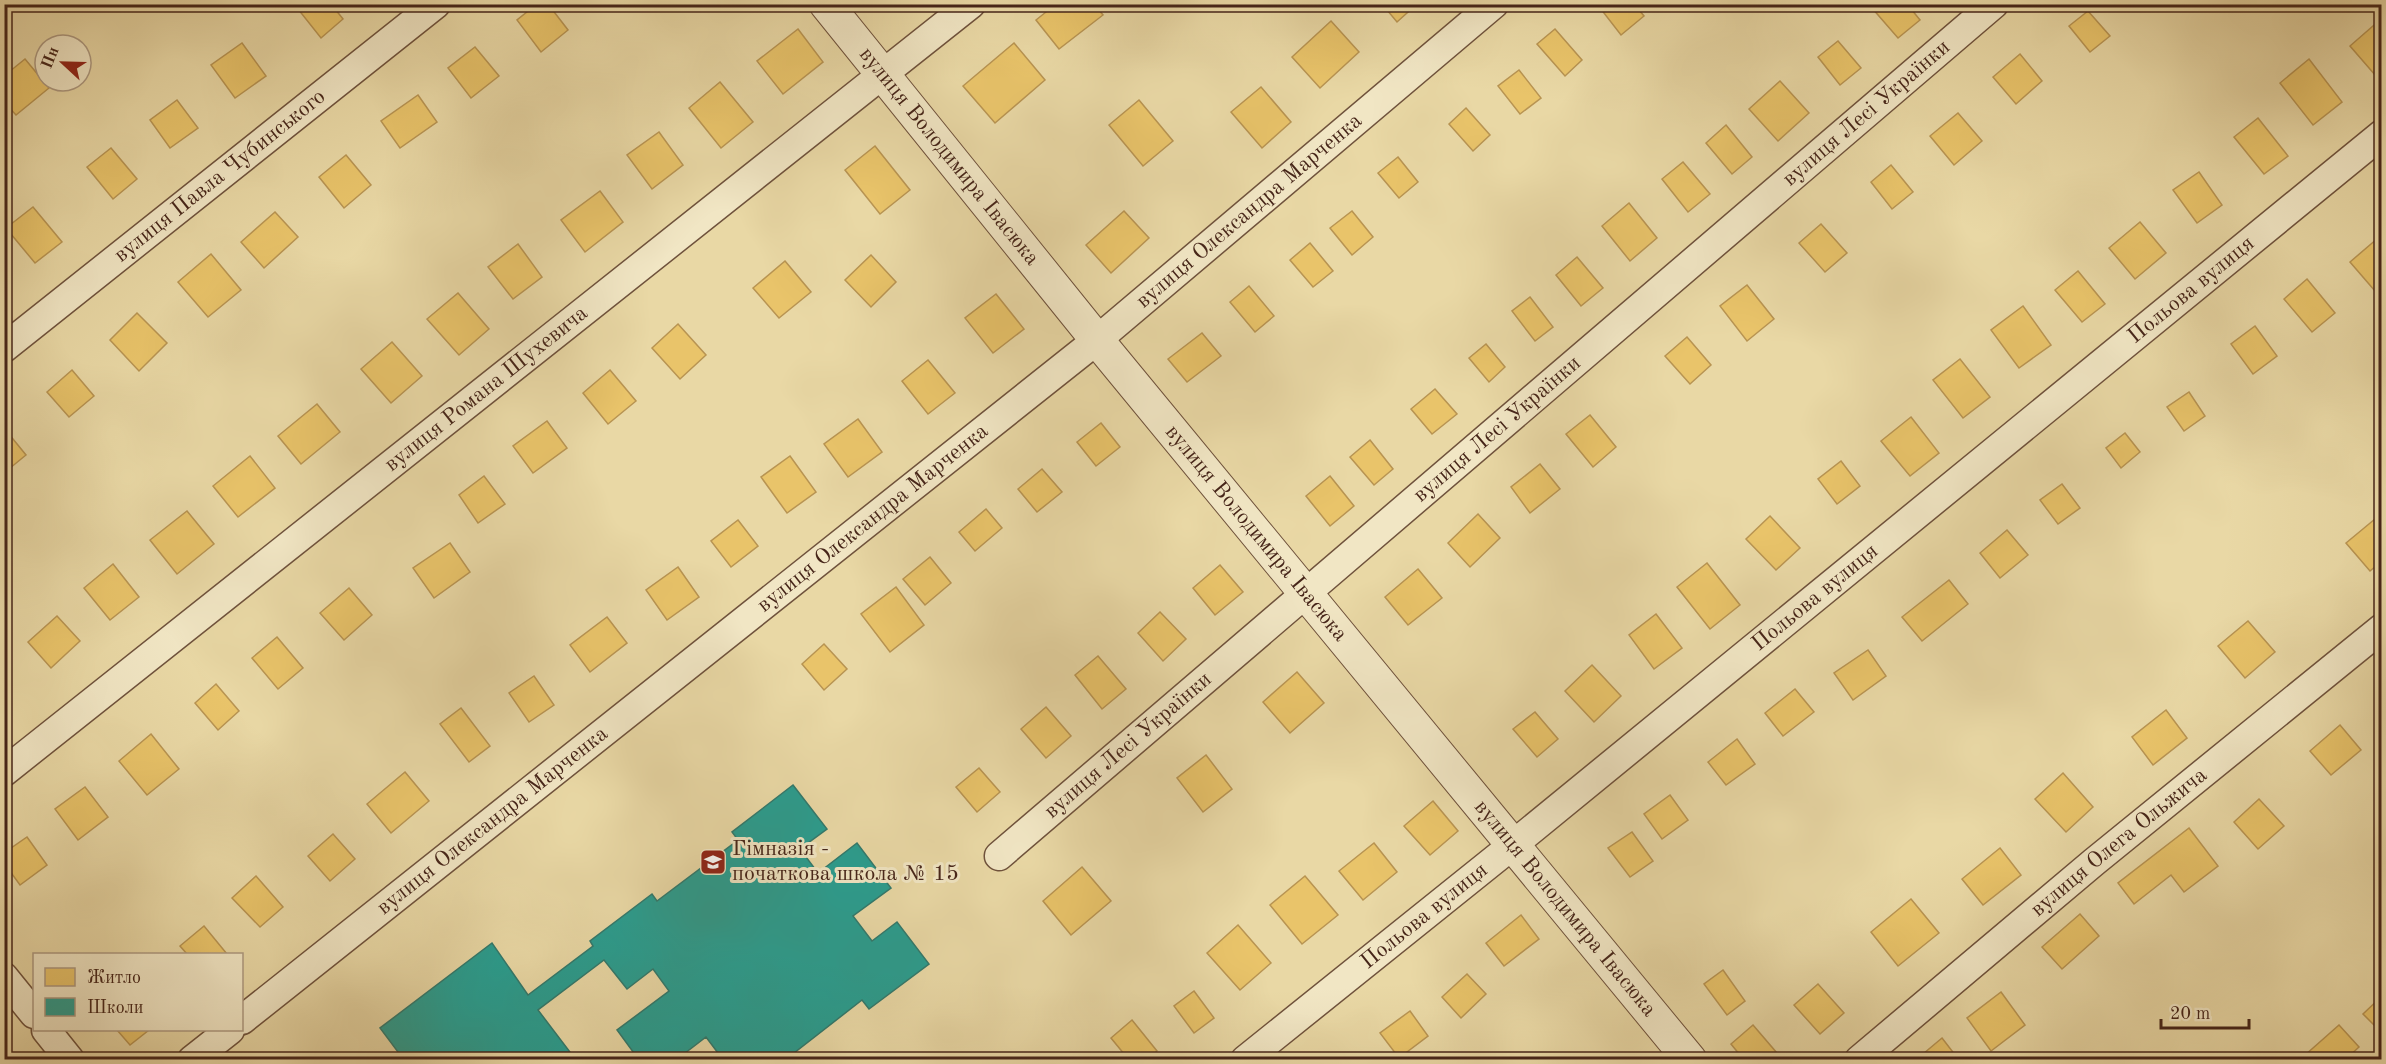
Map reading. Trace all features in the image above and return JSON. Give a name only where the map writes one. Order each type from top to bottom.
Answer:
[{"type":"street","name":"вулиця Павла Чубинського","points":[[4,348],[436,4]]},
{"type":"street","name":"вулиця Володимира Івасюка","points":[[826,4],[1097,340],[1690,1059]]},
{"type":"street","name":"вулиця Романа Шухевича","points":[[4,772],[971,4]]},
{"type":"street","name":"вулиця Олександра Марченка","points":[[243,1019],[1097,340],[1494,4]]},
{"type":"street","name":"вулиця Лесі Українки","points":[[999,856],[1994,4]]},
{"type":"street","name":"Польова вулиця","points":[[1245,1059],[1514,844],[2382,134]]},
{"type":"street","name":"вулиця Олега Ольжича","points":[[1858,1059],[2094,862],[2382,628]]},
{"type":"street","points":[[4,977],[33,1013]]},
{"type":"street","points":[[48,1031],[70,1059]]},
{"type":"street","points":[[192,1059],[227,1031]]},
{"type":"building: Житло","points":[[294,4],[331,4],[343,19],[321,38]]},
{"type":"building: Житло","points":[[537,4],[548,4],[568,30],[541,52],[517,20]]},
{"type":"building: Житло","points":[[1056,4],[1094,4],[1103,15],[1059,49],[1036,20]]},
{"type":"building: Житло","points":[[1382,4],[1417,4],[1397,22]]},
{"type":"building: Житло","points":[[1597,4],[1634,4],[1644,16],[1621,35]]},
{"type":"building: Житло","points":[[1877,4],[1907,4],[1920,20],[1898,38],[1872,8]]},
{"type":"building: Житло","points":[[2088,11],[2110,36],[2090,52],[2069,26]]},
{"type":"building: Житло","points":[[2382,20],[2382,83],[2350,46]]},
{"type":"building: Житло","points":[[1331,21],[1359,52],[1320,88],[1292,57]]},
{"type":"building: Житло","points":[[798,29],[823,62],[783,94],[757,61]]},
{"type":"building: Житло","points":[[1555,29],[1582,60],[1565,76],[1537,44]]},
{"type":"building: Житло","points":[[1838,41],[1861,68],[1840,85],[1818,57]]},
{"type":"building: Житло","points":[[242,43],[266,76],[235,98],[211,65]]},
{"type":"building: Житло","points":[[1014,43],[1045,80],[995,123],[963,86]]},
{"type":"building: Житло","points":[[475,47],[499,76],[471,98],[448,68]]},
{"type":"building: Житло","points":[[2020,54],[2042,81],[2016,104],[1993,77]]},
{"type":"building: Житло","points":[[25,59],[33,69],[33,93],[43,93],[16,115],[4,102],[4,76]]},
{"type":"building: Житло","points":[[2309,59],[2342,102],[2313,125],[2280,83]]},
{"type":"building: Житло","points":[[1519,70],[1541,98],[1520,114],[1498,86]]},
{"type":"building: Житло","points":[[1780,81],[1809,113],[1778,141],[1749,109]]},
{"type":"building: Житло","points":[[720,82],[753,122],[721,148],[689,108]]},
{"type":"building: Житло","points":[[1261,87],[1291,122],[1262,148],[1231,112]]},
{"type":"building: Житло","points":[[418,95],[437,122],[400,148],[381,121]]},
{"type":"building: Житло","points":[[177,100],[198,128],[170,148],[150,120]]},
{"type":"building: Житло","points":[[1139,100],[1173,141],[1143,166],[1109,125]]},
{"type":"building: Житло","points":[[1466,108],[1490,135],[1473,151],[1449,124]]},
{"type":"building: Житло","points":[[1958,113],[1982,141],[1954,165],[1930,136]]},
{"type":"building: Житло","points":[[2258,118],[2288,156],[2264,174],[2234,137]]},
{"type":"building: Житло","points":[[1726,125],[1752,157],[1732,174],[1706,143]]},
{"type":"building: Житло","points":[[659,132],[683,165],[652,189],[627,155]]},
{"type":"building: Житло","points":[[875,146],[910,190],[880,214],[845,170]]},
{"type":"building: Житло","points":[[111,148],[137,179],[113,199],[87,167]]},
{"type":"building: Житло","points":[[346,155],[371,185],[344,208],[319,177]]},
{"type":"building: Житло","points":[[1398,157],[1418,182],[1399,198],[1378,173]]},
{"type":"building: Житло","points":[[1683,162],[1710,194],[1688,212],[1662,179]]},
{"type":"building: Житло","points":[[1891,165],[1913,192],[1892,209],[1871,182]]},
{"type":"building: Житло","points":[[2199,172],[2222,205],[2197,223],[2173,190]]},
{"type":"building: Житло","points":[[600,191],[623,222],[585,252],[561,220]]},
{"type":"building: Житло","points":[[1629,203],[1657,238],[1630,261],[1602,226]]},
{"type":"building: Житло","points":[[33,207],[62,242],[35,263],[6,228]]},
{"type":"building: Житло","points":[[1124,211],[1149,238],[1111,273],[1086,245]]},
{"type":"building: Житло","points":[[1352,211],[1373,237],[1352,255],[1330,228]]},
{"type":"building: Житло","points":[[275,212],[298,237],[264,268],[241,242]]},
{"type":"building: Житло","points":[[2140,222],[2166,253],[2135,279],[2109,248]]},
{"type":"building: Житло","points":[[1821,224],[1847,253],[1825,272],[1799,243]]},
{"type":"building: Житло","points":[[2378,238],[2382,243],[2382,286],[2375,291],[2350,262]]},
{"type":"building: Житло","points":[[1310,243],[1333,271],[1313,287],[1290,260]]},
{"type":"building: Житло","points":[[518,244],[542,277],[513,299],[488,267]]},
{"type":"building: Житло","points":[[211,254],[241,290],[208,317],[178,282]]},
{"type":"building: Житло","points":[[871,255],[896,282],[871,307],[845,280]]},
{"type":"building: Житло","points":[[1577,257],[1603,288],[1581,306],[1556,275]]},
{"type":"building: Житло","points":[[785,261],[811,292],[779,318],[753,288]]},
{"type":"building: Житло","points":[[2078,271],[2105,304],[2082,322],[2055,290]]},
{"type":"building: Житло","points":[[2307,279],[2335,313],[2312,332],[2284,299]]},
{"type":"building: Житло","points":[[1747,285],[1774,319],[1747,341],[1720,306]]},
{"type":"building: Житло","points":[[1249,286],[1274,316],[1255,332],[1230,302]]},
{"type":"building: Житло","points":[[458,293],[489,329],[459,355],[427,319]]},
{"type":"building: Житло","points":[[996,294],[1024,329],[993,353],[965,318]]},
{"type":"building: Житло","points":[[1530,297],[1553,327],[1535,341],[1512,311]]},
{"type":"building: Житло","points":[[2023,306],[2051,345],[2019,368],[1991,330]]},
{"type":"building: Житло","points":[[137,313],[167,343],[139,371],[110,340]]},
{"type":"building: Житло","points":[[678,324],[706,355],[680,379],[652,348]]},
{"type":"building: Житло","points":[[2255,326],[2277,356],[2253,374],[2231,344]]},
{"type":"building: Житло","points":[[1202,333],[1221,356],[1187,382],[1168,359]]},
{"type":"building: Житло","points":[[1687,337],[1711,365],[1690,384],[1665,356]]},
{"type":"building: Житло","points":[[392,342],[422,376],[391,403],[361,369]]},
{"type":"building: Житло","points":[[1486,344],[1505,367],[1489,382],[1469,358]]},
{"type":"building: Житло","points":[[1960,359],[1990,397],[1963,418],[1933,380]]},
{"type":"building: Житло","points":[[928,360],[955,393],[928,414],[902,381]]},
{"type":"building: Житло","points":[[72,370],[94,396],[69,417],[47,392]]},
{"type":"building: Житло","points":[[610,370],[636,401],[608,424],[583,393]]},
{"type":"building: Житло","points":[[1435,389],[1457,414],[1432,434],[1411,409]]},
{"type":"building: Житло","points":[[2189,392],[2205,416],[2184,431],[2167,407]]},
{"type":"building: Житло","points":[[317,404],[340,432],[301,464],[278,436]]},
{"type":"building: Житло","points":[[1590,415],[1616,447],[1593,467],[1566,434]]},
{"type":"building: Житло","points":[[1911,417],[1939,453],[1910,476],[1881,441]]},
{"type":"building: Житло","points":[[858,419],[882,452],[848,477],[824,444]]},
{"type":"building: Житло","points":[[547,421],[567,448],[533,473],[513,446]]},
{"type":"building: Житло","points":[[1101,423],[1120,447],[1096,466],[1077,442]]},
{"type":"building: Житло","points":[[4,428],[26,455],[4,473]]},
{"type":"building: Житло","points":[[2125,433],[2140,452],[2121,468],[2106,448]]},
{"type":"building: Житло","points":[[1370,440],[1393,469],[1374,485],[1350,457]]},
{"type":"building: Житло","points":[[250,456],[275,488],[238,517],[213,486]]},
{"type":"building: Житло","points":[[790,456],[816,492],[787,513],[761,477]]},
{"type":"building: Житло","points":[[1841,461],[1860,486],[1837,504],[1818,479]]},
{"type":"building: Житло","points":[[1540,464],[1560,489],[1530,513],[1511,487]]},
{"type":"building: Житло","points":[[1042,469],[1062,492],[1037,512],[1018,489]]},
{"type":"building: Житло","points":[[484,476],[505,504],[478,523],[459,495]]},
{"type":"building: Житло","points":[[1330,476],[1354,506],[1330,526],[1306,496]]},
{"type":"building: Житло","points":[[2062,484],[2080,508],[2058,524],[2040,500]]},
{"type":"building: Житло","points":[[986,509],[1002,528],[975,551],[959,532]]},
{"type":"building: Житло","points":[[187,511],[214,544],[177,574],[150,540]]},
{"type":"building: Житло","points":[[1478,514],[1500,538],[1470,567],[1448,543]]},
{"type":"building: Житло","points":[[2381,514],[2382,561],[2370,571],[2346,543]]},
{"type":"building: Житло","points":[[1770,516],[1800,548],[1776,570],[1746,539]]},
{"type":"building: Житло","points":[[738,520],[758,546],[731,567],[711,541]]},
{"type":"building: Житло","points":[[2007,530],[2028,555],[2000,578],[1980,553]]},
{"type":"building: Житло","points":[[450,543],[470,572],[434,598],[413,568]]},
{"type":"building: Житло","points":[[930,557],[951,583],[925,605],[903,579]]},
{"type":"building: Житло","points":[[1707,563],[1740,605],[1710,629],[1677,587]]},
{"type":"building: Житло","points":[[113,564],[139,597],[110,620],[84,588]]},
{"type":"building: Житло","points":[[1220,565],[1243,592],[1215,615],[1193,588]]},
{"type":"building: Житло","points":[[678,567],[699,597],[667,620],[646,590]]},
{"type":"building: Житло","points":[[1418,569],[1442,598],[1408,625],[1385,597]]},
{"type":"building: Житло","points":[[1949,580],[1968,604],[1922,641],[1902,617]]},
{"type":"building: Житло","points":[[896,587],[924,625],[890,652],[861,614]]},
{"type":"building: Житло","points":[[349,588],[372,615],[344,640],[320,613]]},
{"type":"building: Житло","points":[[1160,612],[1186,639],[1163,661],[1138,633]]},
{"type":"building: Житло","points":[[1656,614],[1682,648],[1654,669],[1629,635]]},
{"type":"building: Житло","points":[[57,616],[80,641],[51,668],[28,642]]},
{"type":"building: Житло","points":[[607,617],[627,643],[590,672],[570,645]]},
{"type":"building: Житло","points":[[2248,621],[2275,652],[2245,678],[2218,646]]},
{"type":"building: Житло","points":[[277,637],[303,668],[278,689],[252,658]]},
{"type":"building: Житло","points":[[824,644],[847,669],[824,690],[802,664]]},
{"type":"building: Житло","points":[[1868,650],[1886,676],[1853,700],[1834,673]]},
{"type":"building: Житло","points":[[1098,656],[1126,689],[1102,709],[1075,675]]},
{"type":"building: Житло","points":[[1592,665],[1621,696],[1594,722],[1565,691]]},
{"type":"building: Житло","points":[[1297,672],[1324,703],[1290,733],[1263,702]]},
{"type":"building: Житло","points":[[534,676],[554,705],[529,722],[509,693]]},
{"type":"building: Житло","points":[[216,684],[239,711],[218,730],[195,703]]},
{"type":"building: Житло","points":[[1795,689],[1814,712],[1783,736],[1765,713]]},
{"type":"building: Житло","points":[[1046,707],[1071,736],[1046,758],[1021,729]]},
{"type":"building: Житло","points":[[461,708],[490,746],[469,762],[440,724]]},
{"type":"building: Житло","points":[[2166,710],[2187,738],[2153,765],[2132,737]]},
{"type":"building: Житло","points":[[1535,712],[1558,739],[1537,757],[1513,729]]},
{"type":"building: Житло","points":[[2340,725],[2361,750],[2331,775],[2310,751]]},
{"type":"building: Житло","points":[[151,734],[179,769],[147,795],[119,761]]},
{"type":"building: Житло","points":[[1737,739],[1755,764],[1726,785],[1708,762]]},
{"type":"building: Житло","points":[[1206,755],[1232,789],[1203,812],[1177,778]]},
{"type":"building: Житло","points":[[979,768],[1000,792],[977,812],[956,787]]},
{"type":"building: Житло","points":[[405,772],[429,801],[391,833],[367,804]]},
{"type":"building: Житло","points":[[2063,773],[2093,807],[2066,832],[2035,799]]},
{"type":"building: Житло","points":[[85,787],[108,817],[78,840],[55,809]]},
{"type":"building: Житло","points":[[1670,795],[1688,820],[1662,839],[1644,814]]},
{"type":"building: Житло","points":[[2259,799],[2284,826],[2258,849],[2234,822]]},
{"type":"building: Житло","points":[[1433,801],[1458,831],[1430,855],[1404,826]]},
{"type":"building: Житло","points":[[2189,828],[2218,866],[2184,892],[2171,875],[2134,904],[2118,883]]},
{"type":"building: Житло","points":[[1632,832],[1653,861],[1630,877],[1608,848]]},
{"type":"building: Житло","points":[[333,834],[355,859],[330,881],[308,856]]},
{"type":"building: Житло","points":[[27,837],[47,865],[20,885],[4,863],[4,853]]},
{"type":"building: Житло","points":[[1374,843],[1397,872],[1363,900],[1339,871]]},
{"type":"building: Житло","points":[[2000,848],[2021,875],[1983,905],[1962,879]]},
{"type":"building: Житло","points":[[1082,867],[1111,901],[1071,935],[1043,901]]},
{"type":"building: Житло","points":[[256,876],[283,907],[260,927],[232,898]]},
{"type":"building: Житло","points":[[1305,876],[1338,915],[1302,944],[1270,905]]},
{"type":"building: Житло","points":[[1911,899],[1939,933],[1898,966],[1871,932]]},
{"type":"building: Житло","points":[[2080,914],[2099,936],[2062,969],[2042,947]]},
{"type":"building: Житло","points":[[1521,915],[1539,939],[1504,966],[1486,943]]},
{"type":"building: Житло","points":[[1238,925],[1271,963],[1240,990],[1207,953]]},
{"type":"building: Житло","points":[[204,926],[226,953],[186,953],[180,946]]},
{"type":"building: Житло","points":[[1723,970],[1745,1001],[1727,1015],[1704,984]]},
{"type":"building: Житло","points":[[1467,974],[1486,994],[1461,1018],[1442,997]]},
{"type":"building: Житло","points":[[1818,984],[1844,1013],[1820,1034],[1794,1005]]},
{"type":"building: Житло","points":[[1194,991],[1214,1018],[1194,1033],[1174,1006]]},
{"type":"building: Житло","points":[[2001,992],[2025,1025],[1991,1051],[1967,1018]]},
{"type":"building: Житло","points":[[2381,997],[2382,1026],[2378,1029],[2363,1014]]},
{"type":"building: Житло","points":[[1410,1011],[1428,1036],[1399,1058],[1380,1033]]},
{"type":"building: Житло","points":[[1132,1020],[1157,1051],[1147,1060],[1129,1060],[1111,1038]]},
{"type":"building: Житло","points":[[1753,1025],[1783,1060],[1744,1060],[1731,1044]]},
{"type":"building: Житло","points":[[2339,1025],[2359,1047],[2345,1060],[2308,1060],[2304,1056]]},
{"type":"building: Житло","points":[[118,1031],[148,1031],[130,1045]]},
{"type":"building: Житло","points":[[1942,1038],[1959,1060],[1917,1059]]},
{"type":"building: Школи","points":[[793,785],[827,829],[800,849],[818,873],[857,843],[891,888],[853,916],[872,941],[897,922],[929,964],[869,1009],[862,1000],[785,1060],[718,1060],[721,1057],[706,1037],[676,1060],[639,1060],[617,1030],[669,991],[653,969],[627,989],[604,960],[538,1010],[576,1060],[404,1060],[380,1028],[492,943],[528,995],[593,946],[590,941],[652,894],[657,901],[738,840],[732,832]]},
{"type":"place","name":"Гімназія - початкова школа № 15","points":[[713,862]]}]
